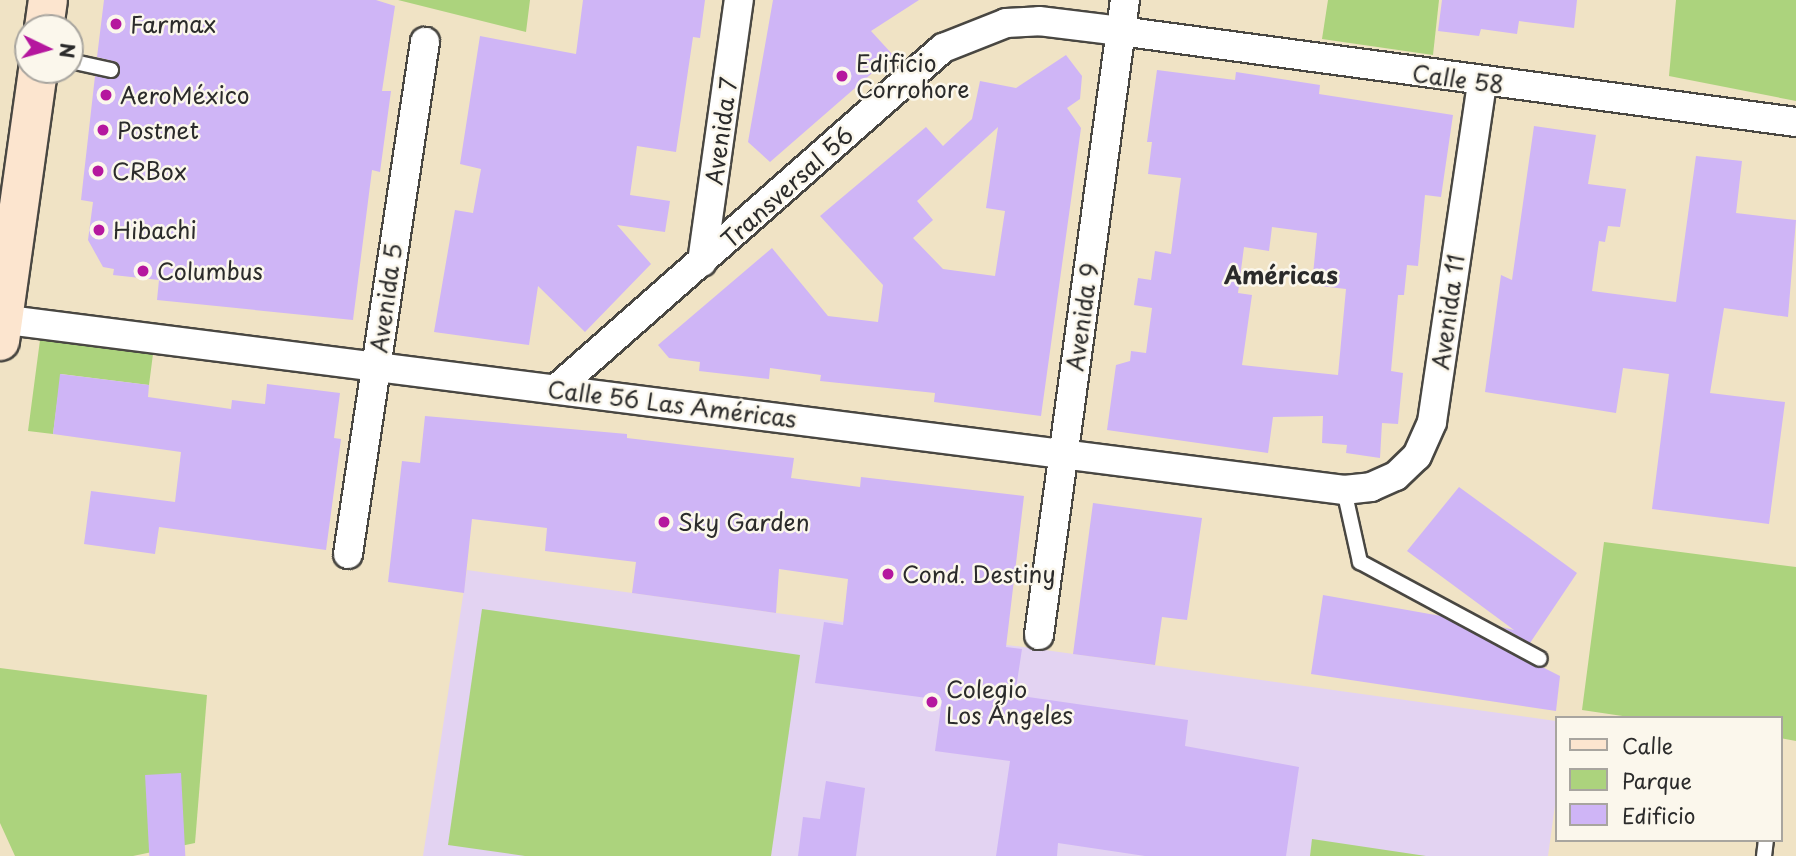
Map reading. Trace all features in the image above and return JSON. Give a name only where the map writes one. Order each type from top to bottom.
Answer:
[{"type":"main road","points":[[1,327],[36,84]]},
{"type":"street","name":"Avenida 7","points":[[702,262],[739,0]]},
{"type":"street","name":"Avenida 9","points":[[1039,635],[1125,0]]},
{"type":"street","name":"Transversal 56","points":[[556,389],[943,48],[1006,23],[1039,21],[1121,31]]},
{"type":"street","name":"Calle 58","points":[[1121,31],[1482,83],[1796,122]]},
{"type":"street","name":"Avenida 5","points":[[348,554],[425,42]]},
{"type":"street","name":"Avenida 11","points":[[1344,490],[1371,487],[1396,476],[1418,456],[1432,422],[1482,83]]},
{"type":"street","name":"Calle 56 Las Américas","points":[[1,327],[376,366],[1344,490]]},
{"type":"lane","points":[[84,64],[111,70]]},
{"type":"lane","points":[[1344,490],[1360,562],[1540,659]]},
{"type":"shaded area","name":"Colegio Los Ángeles","points":[[467,570],[1554,721],[1554,812],[1548,856],[423,856]]},
{"type":"green space","points":[[398,0],[530,0],[526,32]]},
{"type":"green space","points":[[1328,0],[1439,0],[1433,55],[1322,39]]},
{"type":"green space","points":[[1676,0],[1796,0],[1796,101],[1669,76]]},
{"type":"green space","points":[[40,340],[153,354],[149,385],[61,374],[53,434],[28,431]]},
{"type":"green space","points":[[1604,542],[1796,567],[1796,741],[1782,738],[1782,716],[1622,716],[1582,710]]},
{"type":"green space","points":[[482,609],[800,655],[771,856],[525,856],[448,845]]},
{"type":"green space","points":[[0,668],[207,695],[195,843],[133,856],[15,856],[0,823]]},
{"type":"green space","points":[[1312,839],[1426,856],[1310,856]]},
{"type":"building","points":[[104,0],[376,0],[395,6],[382,91],[391,91],[380,172],[372,170],[353,320],[157,300],[159,280],[113,275],[114,269],[103,267],[88,240],[93,202],[81,200],[95,76],[113,79],[120,71],[117,62],[97,57]]},
{"type":"building","points":[[583,0],[705,0],[700,38],[693,37],[676,152],[637,146],[630,195],[670,201],[665,232],[617,225],[651,264],[585,332],[538,286],[529,345],[434,332],[455,210],[473,213],[481,169],[460,164],[480,36],[576,54]]},
{"type":"building","name":"Edificio Corrohore","points":[[773,0],[919,0],[871,31],[893,55],[770,162],[748,142]]},
{"type":"building","points":[[1442,0],[1577,0],[1574,28],[1519,21],[1517,34],[1481,29],[1479,36],[1438,31]]},
{"type":"building","points":[[1066,55],[1082,76],[1080,99],[1067,108],[1081,128],[1041,416],[934,402],[935,393],[820,381],[821,375],[770,368],[769,379],[699,371],[700,362],[669,358],[658,345],[772,248],[828,316],[878,322],[883,285],[820,216],[926,127],[943,146],[972,119],[980,81],[1016,88]],"holes":[[[998,127],[986,208],[1005,211],[995,276],[943,269],[913,238],[933,220],[917,201]]]},
{"type":"building","points":[[1157,70],[1235,80],[1236,72],[1320,85],[1319,94],[1453,115],[1441,197],[1425,195],[1418,266],[1407,265],[1404,295],[1398,295],[1391,371],[1403,373],[1398,424],[1382,423],[1380,458],[1346,453],[1347,445],[1322,443],[1323,416],[1273,417],[1268,453],[1107,430],[1116,365],[1130,361],[1131,351],[1146,353],[1152,308],[1134,305],[1138,278],[1151,280],[1155,251],[1171,254],[1181,178],[1148,174],[1152,142],[1147,142]],"holes":[[[1272,227],[1317,233],[1312,285],[1346,289],[1338,375],[1242,365],[1252,295],[1238,293],[1244,247],[1269,251]]]},
{"type":"building","points":[[1534,126],[1596,135],[1588,184],[1626,189],[1620,227],[1608,226],[1605,242],[1599,241],[1592,291],[1676,302],[1696,156],[1742,161],[1736,213],[1796,220],[1788,317],[1724,308],[1710,393],[1785,402],[1769,524],[1652,509],[1669,374],[1623,368],[1616,413],[1485,392],[1501,275],[1512,280]]},
{"type":"building","points":[[60,374],[149,385],[148,397],[231,409],[232,400],[265,404],[267,384],[340,393],[334,438],[341,439],[326,550],[159,527],[155,554],[84,544],[91,491],[175,502],[181,452],[53,434]]},
{"type":"building","points":[[425,416],[627,434],[627,438],[794,458],[791,478],[860,487],[861,477],[1024,496],[1006,647],[1022,649],[1015,695],[1188,720],[1185,746],[1299,767],[1286,856],[1145,856],[1058,843],[1057,856],[996,856],[1010,761],[935,751],[942,700],[815,683],[824,622],[843,625],[848,579],[779,569],[776,613],[632,593],[636,562],[545,551],[547,528],[472,519],[464,593],[388,582],[402,461],[420,463]]},
{"type":"building","points":[[1459,487],[1577,573],[1530,643],[1502,627],[1514,630],[1407,551]]},
{"type":"building","points":[[1093,503],[1202,518],[1187,620],[1162,617],[1155,665],[1073,654]]},
{"type":"building","points":[[1323,595],[1441,616],[1560,676],[1556,711],[1311,674]]},
{"type":"building","points":[[181,773],[185,856],[149,856],[145,775]]},
{"type":"building","points":[[826,781],[865,788],[856,856],[798,856],[803,817],[820,819]]},
{"type":"place","name":"Farmax","points":[[116,24]]},
{"type":"place","name":"Edificio Corrohore","points":[[842,76]]},
{"type":"place","name":"AeroMéxico","points":[[106,95]]},
{"type":"place","name":"Postnet","points":[[103,130]]},
{"type":"place","name":"CRBox","points":[[98,171]]},
{"type":"place","name":"Hibachi","points":[[99,230]]},
{"type":"place","name":"Columbus","points":[[143,271]]},
{"type":"place","name":"Sky Garden","points":[[664,522]]},
{"type":"place","name":"Cond. Destiny","points":[[888,574]]},
{"type":"place","name":"Colegio Los Ángeles","points":[[932,702]]},
{"type":"district","name":"Américas","points":[[1281,275]]}]
